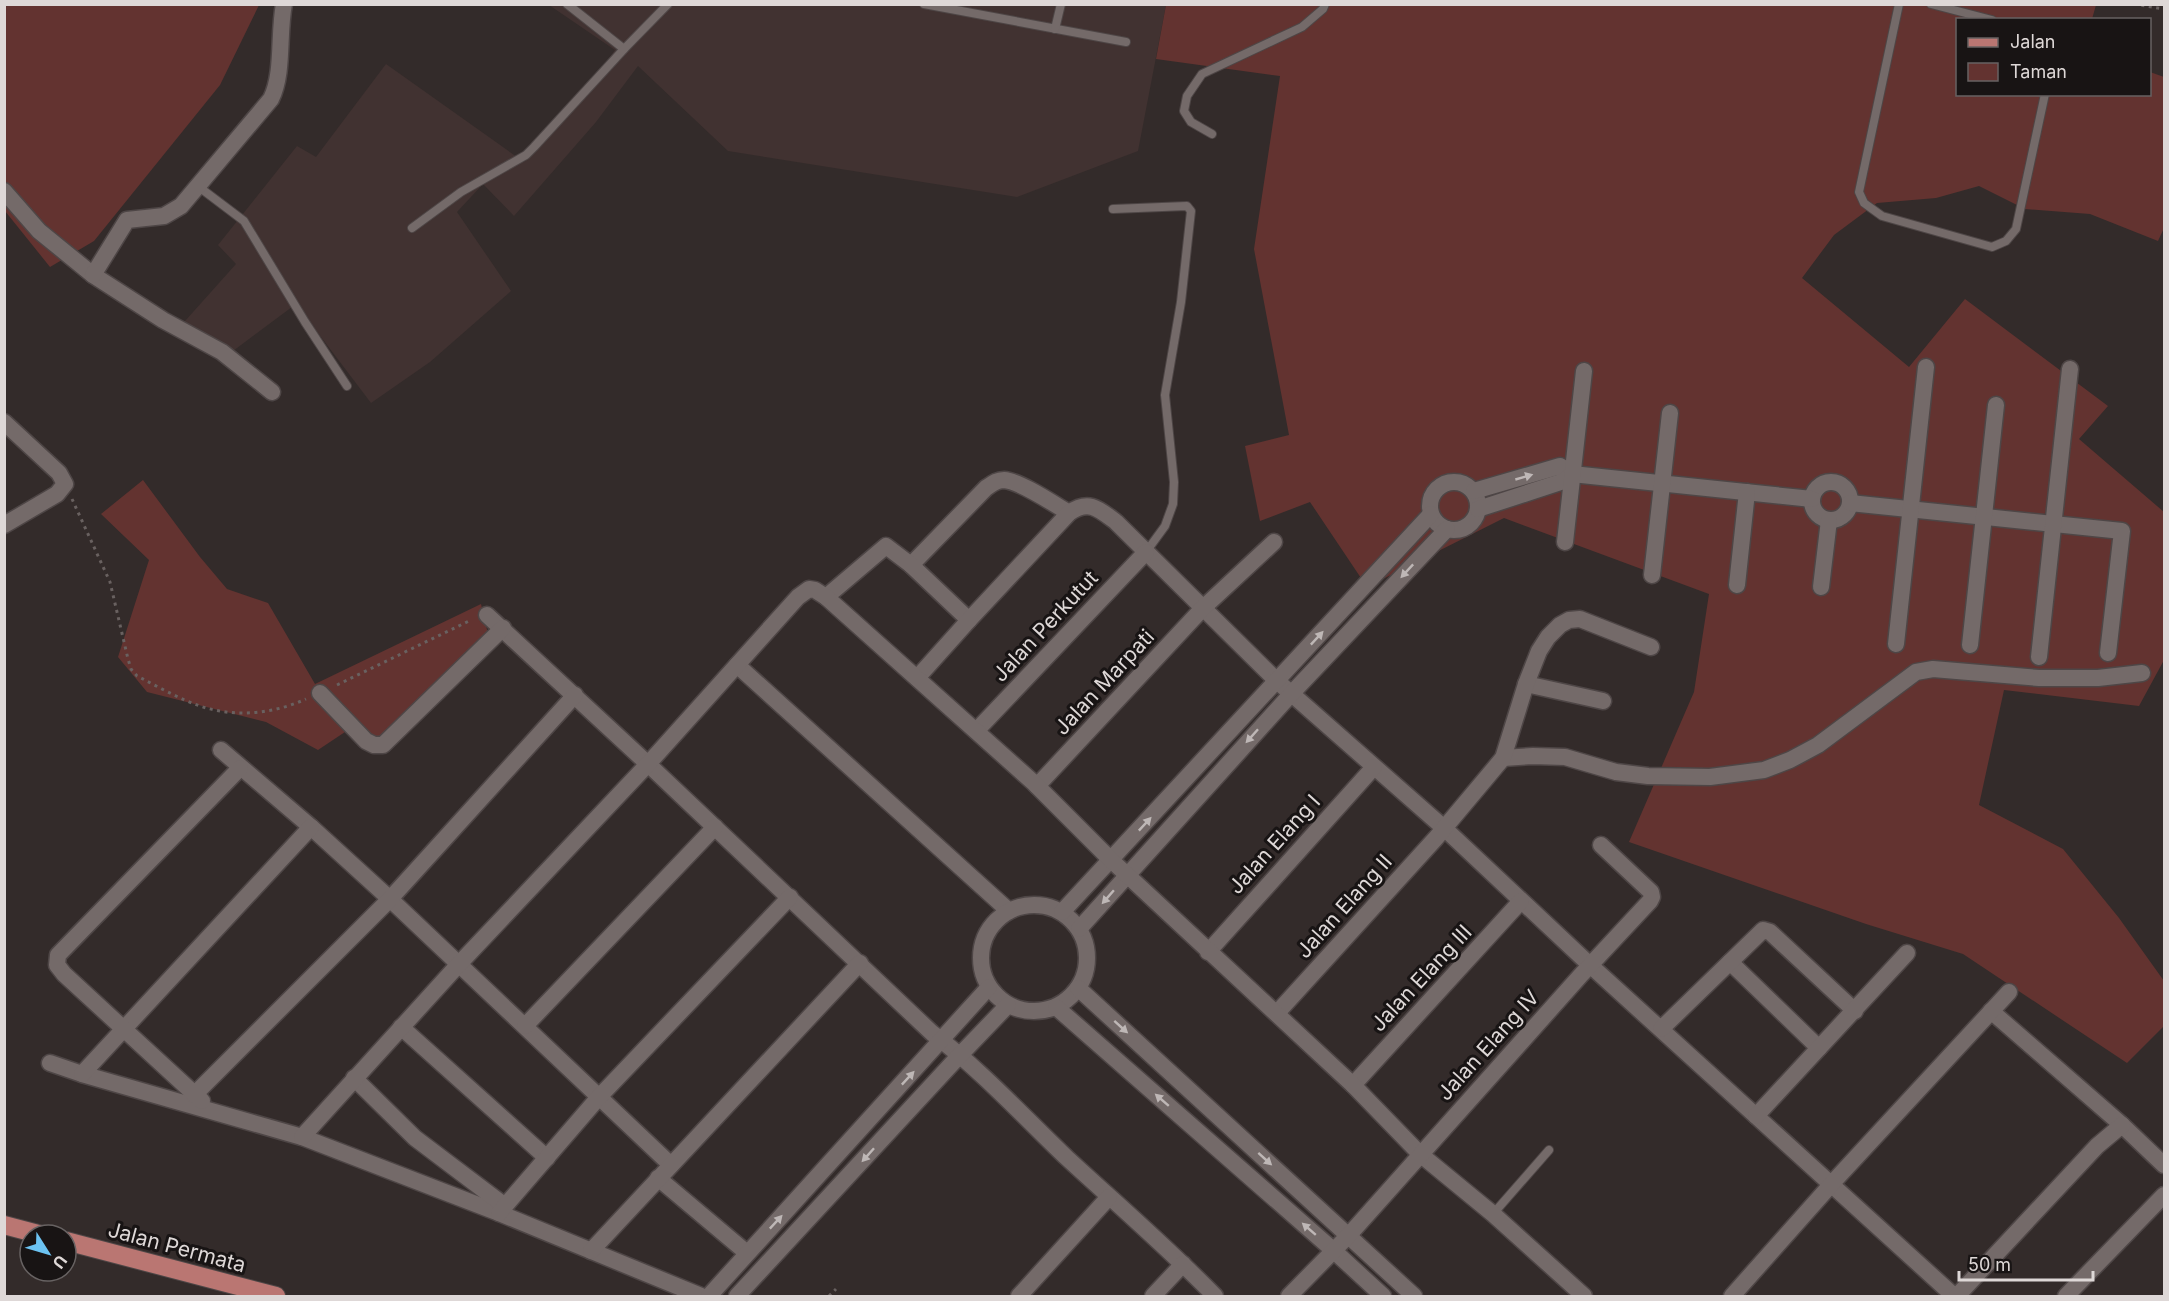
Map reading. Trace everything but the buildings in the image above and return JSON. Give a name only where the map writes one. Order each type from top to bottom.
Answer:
[{"type":"main road","name":"Jalan Permata","points":[[78,1244],[276,1296]]},
{"type":"street","points":[[93,275],[127,220],[164,216],[181,206],[271,99],[275,92],[284,4]]},
{"type":"street","points":[[4,191],[39,231],[93,275],[163,320],[222,352],[272,392]]},
{"type":"street","points":[[1896,644],[1926,368]]},
{"type":"street","points":[[2038,657],[2070,369]]},
{"type":"street","points":[[1565,542],[1584,371]]},
{"type":"street","points":[[1970,645],[1996,405]]},
{"type":"street","points":[[1652,575],[1670,413]]},
{"type":"street","points":[[4,422],[59,473],[65,484],[57,494],[5,523]]},
{"type":"street","points":[[1474,491],[1560,466],[1572,474],[1812,499]]},
{"type":"street","points":[[1478,509],[1564,481],[1572,474]]},
{"type":"street","points":[[911,566],[986,488],[996,481],[1008,481],[1027,489],[1069,513]]},
{"type":"street","points":[[1446,482],[1461,482],[1474,491],[1478,509],[1473,522],[1454,530],[1447,529],[1435,520],[1430,506],[1434,492],[1446,482]]},
{"type":"street","points":[[1833,482],[1844,486],[1850,496],[1850,503],[1845,514],[1835,520],[1829,520],[1814,510],[1812,499],[1813,493],[1821,484],[1833,482]]},
{"type":"street","points":[[1737,585],[1747,492]]},
{"type":"street","points":[[1850,503],[2122,531],[2108,653]]},
{"type":"street","points":[[917,678],[1069,513],[1077,507],[1088,505],[1102,511],[1277,681],[1444,828],[1590,966],[1955,1296],[2092,1152],[2122,1125]]},
{"type":"street","points":[[1062,912],[1431,513]]},
{"type":"street","points":[[1821,587],[1829,520]]},
{"type":"street","points":[[1080,929],[1292,693],[1447,529]]},
{"type":"street","name":"Jalan Marpati","points":[[1037,786],[1203,608],[1274,542]]},
{"type":"street","points":[[826,597],[886,546],[891,548],[969,620]]},
{"type":"street","name":"Jalan Perkutut","points":[[977,730],[1146,552]]},
{"type":"street","points":[[302,1137],[400,1026],[648,764],[809,589],[816,590],[826,597],[977,730],[1208,952],[1353,1085],[1420,1154],[1493,1214],[1584,1296]]},
{"type":"street","points":[[487,615],[1215,1296]]},
{"type":"street","points":[[1651,647],[1580,619],[1569,620],[1560,625],[1539,651],[1503,758],[1565,757],[1616,772],[1648,776],[1710,777],[1745,773],[1764,770],[1818,746],[1916,672],[1933,669],[2039,678],[2098,678],[2142,673]]},
{"type":"street","points":[[320,693],[366,741],[374,745],[383,745],[502,628]]},
{"type":"street","points":[[737,665],[1009,911]]},
{"type":"street","points":[[1526,684],[1603,701]]},
{"type":"street","points":[[194,1095],[390,898],[575,695]]},
{"type":"street","points":[[221,750],[390,898],[671,1165]]},
{"type":"street","name":"Jalan Elang II","points":[[1277,1013],[1444,828],[1503,758]]},
{"type":"street","name":"Jalan Elang I","points":[[1208,952],[1374,767]]},
{"type":"street","points":[[217,1113],[122,1029],[57,965],[58,955],[240,768]]},
{"type":"street","points":[[525,1026],[715,826]]},
{"type":"street","points":[[82,1074],[311,827]]},
{"type":"street","name":"Jalan Elang IV","points":[[1289,1296],[1349,1235],[1652,897],[1651,892],[1601,844]]},
{"type":"street","points":[[502,1210],[599,1097],[790,897]]},
{"type":"street","name":"Jalan Elang III","points":[[1353,1085],[1521,901]]},
{"type":"street","points":[[1035,904],[1049,906],[1062,912],[1080,929],[1085,940],[1087,958],[1084,976],[1078,988],[1056,1007],[1032,1011],[1008,1005],[989,987],[981,964],[984,939],[998,918],[1009,911],[1035,904]]},
{"type":"street","points":[[1661,1029],[1763,930],[1767,930],[1855,1011]]},
{"type":"street","points":[[1756,1116],[1907,953]]},
{"type":"street","points":[[1730,962],[1819,1047]]},
{"type":"street","points":[[591,1251],[860,963]]},
{"type":"street","points":[[709,1296],[989,987]]},
{"type":"street","points":[[1078,988],[1414,1296]]},
{"type":"street","points":[[1732,1296],[2009,992]]},
{"type":"street","points":[[737,1296],[1008,1005]]},
{"type":"street","points":[[1056,1007],[1383,1296]]},
{"type":"street","points":[[1991,1011],[2122,1125],[2164,1165]]},
{"type":"street","points":[[400,1026],[547,1158]]},
{"type":"street","points":[[50,1063],[302,1137],[502,1210],[591,1251],[701,1296]]},
{"type":"street","points":[[354,1078],[415,1138],[502,1210]]},
{"type":"street","points":[[658,1178],[747,1253]]},
{"type":"street","points":[[2066,1296],[2164,1195]]},
{"type":"street","points":[[1019,1296],[1109,1197]]},
{"type":"street","points":[[1153,1296],[1183,1264]]},
{"type":"lane","points":[[567,4],[624,49]]},
{"type":"lane","points":[[412,228],[461,192],[526,155],[668,4]]},
{"type":"lane","points":[[924,4],[1126,42]]},
{"type":"lane","points":[[1056,29],[1061,4]]},
{"type":"lane","points":[[1212,134],[1191,122],[1184,111],[1187,96],[1202,74],[1302,27],[1323,9],[1325,4]]},
{"type":"lane","points":[[1899,4],[1859,192],[1864,203],[1882,216],[1992,247],[2006,241],[2016,229],[2045,96]]},
{"type":"lane","points":[[1931,4],[1984,18]]},
{"type":"lane","points":[[199,187],[244,221],[347,386]]},
{"type":"lane","points":[[1113,209],[1188,206],[1191,212],[1181,302],[1165,395],[1174,482],[1173,504],[1165,526],[1146,552]]},
{"type":"lane","points":[[1493,1214],[1549,1150]]},
{"type":"path","points":[[2134,4],[2164,9]]},
{"type":"path","points":[[65,484],[110,582],[131,669],[137,676],[201,707],[237,713],[266,712],[289,707],[467,621],[487,615]]},
{"type":"path","points":[[829,1296],[836,1289]]},
{"type":"shaded area","points":[[549,5],[1166,5],[1138,151],[1017,197],[728,151],[638,66],[596,122],[514,216],[483,184],[457,212],[511,291],[430,362],[371,403],[296,304],[229,354],[177,330],[236,264],[218,245],[297,146],[316,157],[386,64],[524,162],[573,108],[615,50]]},
{"type":"green space","points":[[4,5],[259,5],[220,85],[94,241],[50,267],[5,211]]},
{"type":"green space","points":[[1166,5],[2096,5],[2092,18],[1956,18],[1956,96],[2151,96],[2151,72],[2164,77],[2164,228],[2158,241],[2090,214],[2025,209],[1979,186],[1936,198],[1877,203],[1834,235],[1802,278],[1909,367],[1965,299],[2108,406],[2079,439],[2164,512],[2164,660],[2139,706],[2004,690],[1979,805],[2063,849],[2119,918],[2164,981],[2164,1026],[2127,1063],[1963,954],[1866,924],[1629,842],[1694,692],[1709,594],[1504,518],[1367,587],[1310,502],[1260,521],[1245,446],[1289,435],[1254,249],[1280,76],[1156,59]]},
{"type":"green space","points":[[143,480],[200,557],[227,589],[268,603],[315,684],[481,604],[491,647],[385,748],[354,726],[318,750],[266,722],[147,692],[118,657],[149,560],[101,514]]}]
